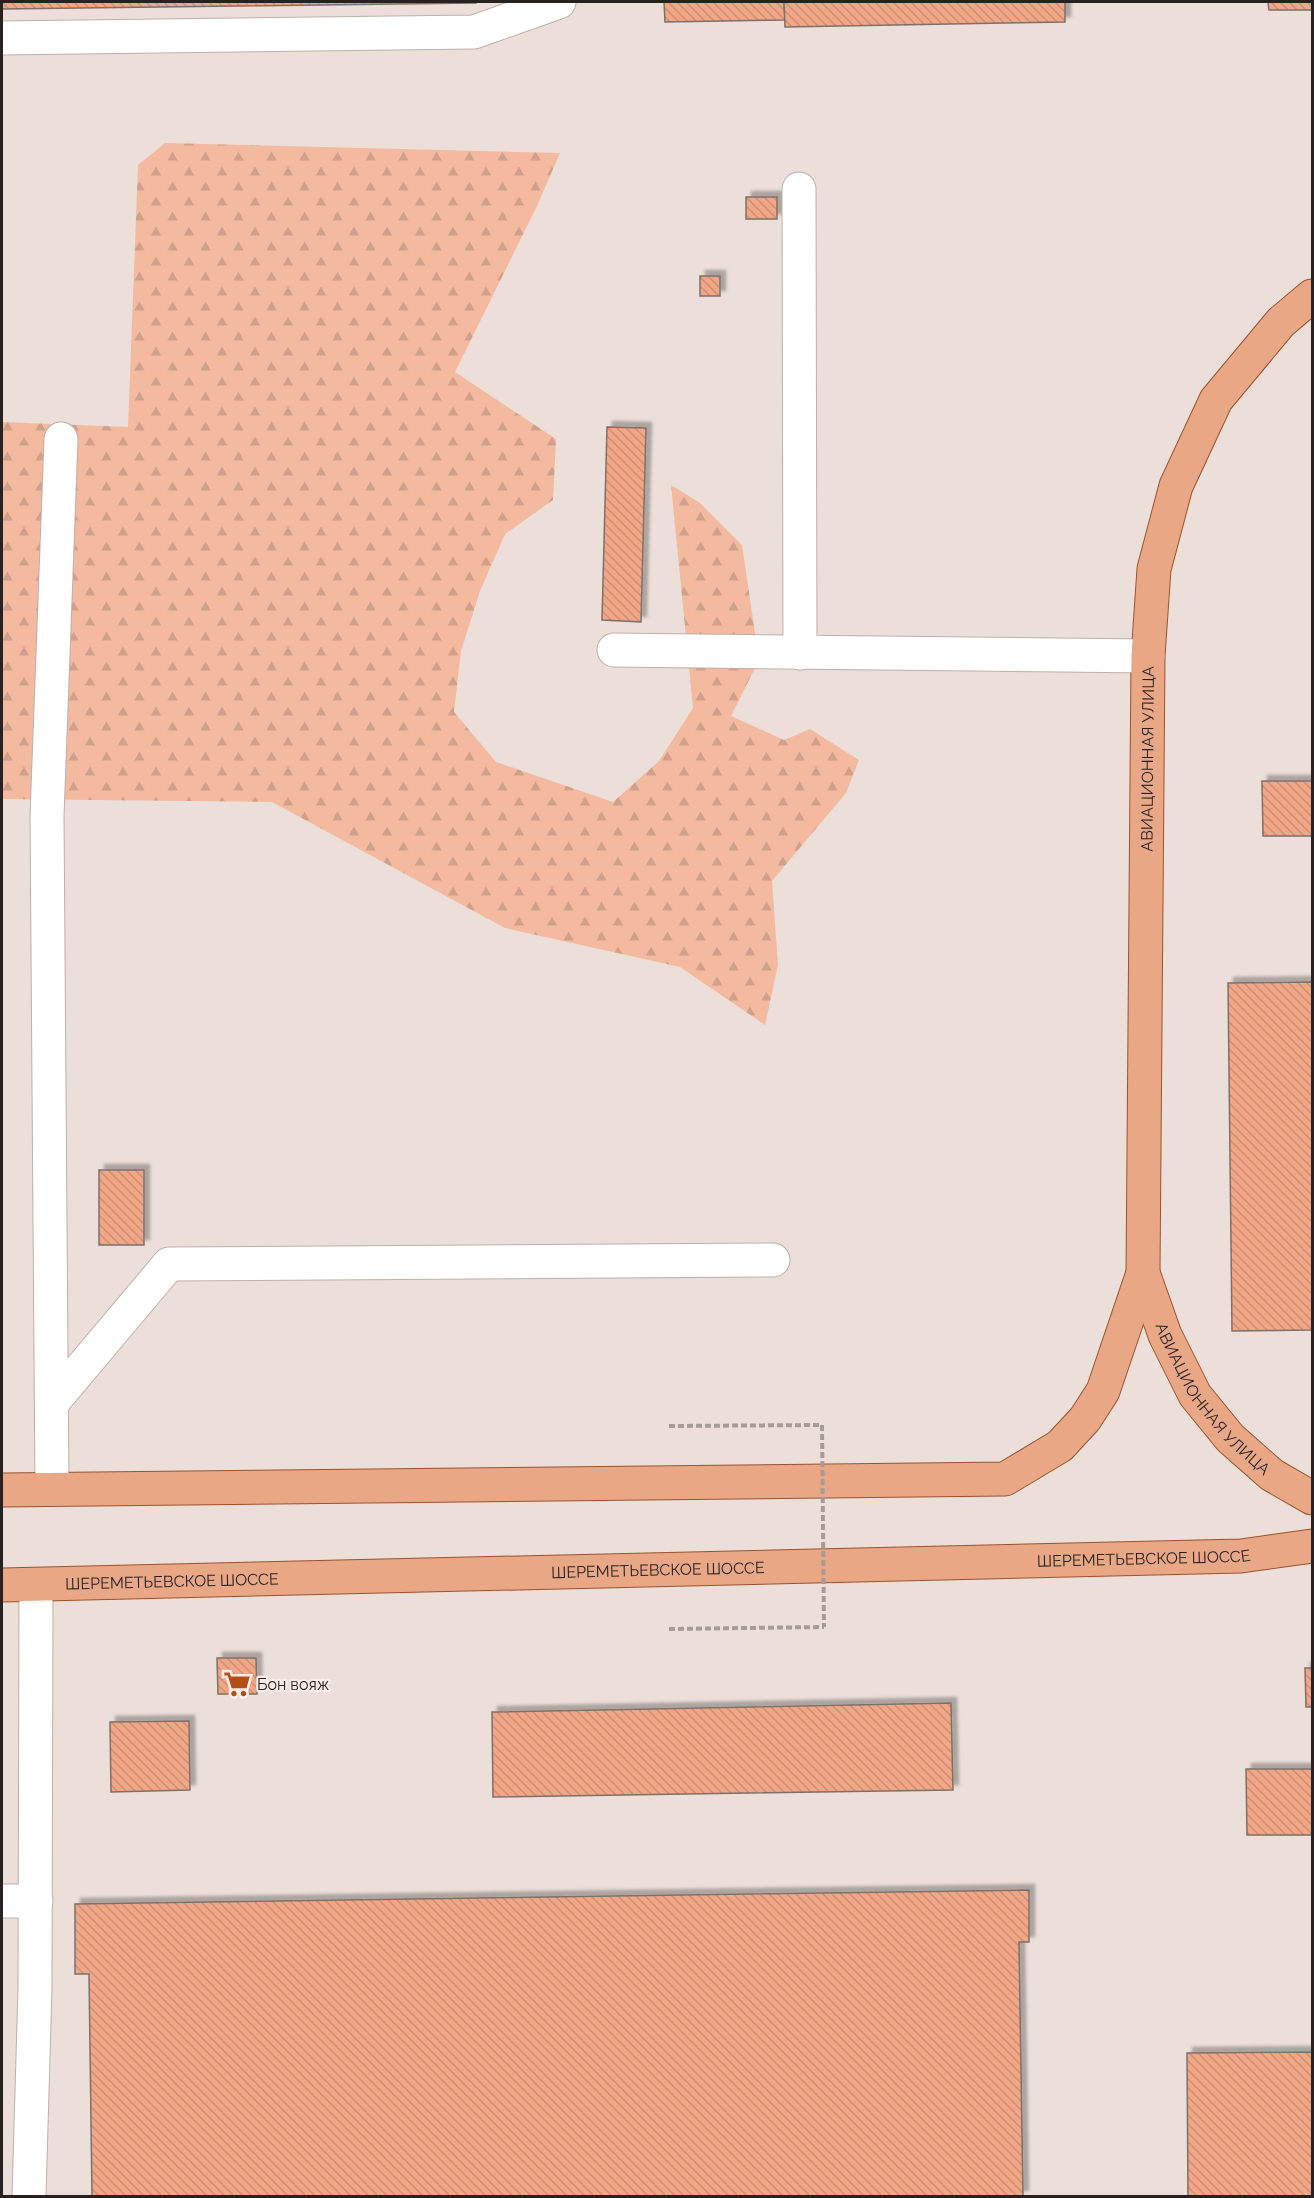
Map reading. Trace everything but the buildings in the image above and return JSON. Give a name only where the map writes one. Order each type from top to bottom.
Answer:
[{"type":"main road","name":"АВИАЦИОННАЯ УЛИЦА","points":[[52,1489],[1005,1479],[1060,1446],[1085,1419],[1103,1391],[1143,1273],[1148,656],[1154,569],[1176,486],[1215,400],[1281,322],[1312,296]]},
{"type":"main road","name":"АВИАЦИОННАЯ УЛИЦА","points":[[1143,1273],[1165,1335],[1195,1395],[1230,1438],[1272,1475],[1312,1498]]},
{"type":"main road","points":[[2,1490],[52,1489]]},
{"type":"main road","name":"ШЕРЕМЕТЬЕВСКОЕ ШОССЕ","points":[[2,1585],[1241,1556],[1312,1546]]},
{"type":"lane","points":[[2,38],[474,32],[559,2]]},
{"type":"lane","points":[[799,189],[800,654]]},
{"type":"lane","points":[[52,1489],[47,816],[61,439]]},
{"type":"lane","points":[[614,650],[800,654],[1148,656]]},
{"type":"lane","points":[[52,1403],[169,1264],[773,1260]]},
{"type":"lane","points":[[29,2196],[36,1901],[36,1585]]},
{"type":"lane","points":[[2,1901],[36,1901]]},
{"type":"path","points":[[669,1426],[822,1425],[824,1627],[669,1629]]},
{"type":"green space","points":[[165,143],[560,153],[536,208],[455,372],[556,439],[553,500],[505,534],[480,591],[461,651],[454,712],[496,762],[613,802],[659,761],[693,708],[671,485],[700,503],[742,545],[759,660],[731,716],[784,740],[810,729],[859,760],[846,793],[772,881],[778,965],[765,1025],[680,967],[505,928],[272,802],[2,799],[2,422],[128,427],[138,165]]},
{"type":"place","name":"Бон вояж","points":[[237,1684]]}]
